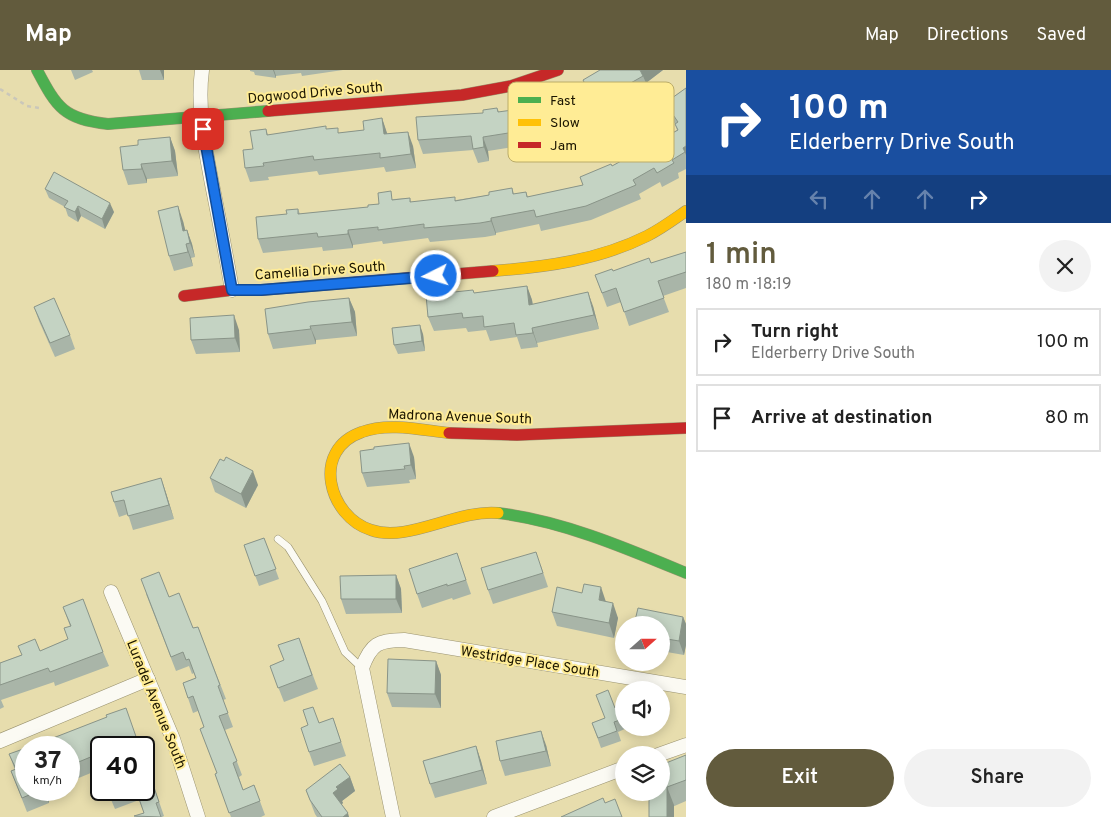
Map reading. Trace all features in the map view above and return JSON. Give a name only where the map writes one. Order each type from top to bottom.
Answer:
[{"type":"street","points":[[37,70],[53,101],[63,112]]},
{"type":"street","points":[[202,70],[200,86],[207,156],[232,290]]},
{"type":"street","name":"Dogwood Drive South","points":[[525,82],[558,70]]},
{"type":"street","name":"Dogwood Drive South","points":[[63,112],[89,122],[108,124],[462,95],[508,87]]},
{"type":"street","name":"Camellia Drive South","points":[[184,296],[232,290],[271,290],[524,269],[558,264],[593,257],[634,242],[663,227],[686,211]]},
{"type":"street","name":"Madrona Avenue South","points":[[686,428],[567,434],[492,435],[378,428],[353,436],[343,443],[331,462],[330,472],[336,495],[342,507],[360,526],[371,531],[392,533],[473,513],[490,512],[519,516],[594,536],[686,573]]},
{"type":"street","name":"Luradel Avenue South","points":[[111,592],[174,739],[198,817]]},
{"type":"street","name":"Westridge Place South","points":[[362,668],[366,657],[375,644],[387,640],[404,640],[686,687]]},
{"type":"street","points":[[362,668],[393,817]]},
{"type":"street","points":[[0,741],[148,679]]},
{"type":"street","points":[[670,751],[686,745]]},
{"type":"street","points":[[494,817],[615,771]]},
{"type":"lane","points":[[278,539],[288,547],[322,601],[345,652],[362,668]]},
{"type":"path","points":[[0,89],[27,106],[63,112]]},
{"type":"building","points":[[600,70],[640,70],[643,76],[632,82],[584,82],[583,80]]},
{"type":"building","points":[[686,88],[686,146],[683,148],[685,152],[674,159],[674,132],[678,130],[675,124],[678,122],[674,116],[674,97]]},
{"type":"building","points":[[497,108],[498,112],[508,111],[508,133],[483,137],[484,147],[473,149],[471,136],[418,140],[416,117],[483,113],[483,110]]},
{"type":"building","points":[[382,118],[384,134],[408,132],[411,154],[380,158],[380,153],[314,160],[313,156],[263,163],[264,166],[245,168],[243,150],[253,149],[250,131],[266,129],[267,135],[326,126],[326,129],[338,128],[338,133],[364,130],[363,121]]},
{"type":"building","points":[[170,137],[172,161],[141,164],[142,169],[123,170],[120,147],[138,145],[138,140]]},
{"type":"building","points":[[619,162],[674,163],[657,173],[654,168],[633,180],[636,185],[586,206],[536,217],[534,210],[491,218],[491,221],[480,223],[424,228],[424,224],[378,230],[378,227],[348,230],[348,234],[318,237],[317,233],[258,239],[256,217],[287,214],[286,210],[298,209],[298,214],[368,207],[368,205],[379,204],[378,193],[391,191],[392,200],[410,198],[410,202],[455,197],[455,201],[489,195],[489,192],[512,188],[513,194],[526,192],[527,197],[583,185],[580,177],[611,164],[612,166]]},
{"type":"building","points":[[54,172],[110,203],[102,219],[78,206],[75,212],[64,207],[68,201],[45,189]]},
{"type":"building","points":[[178,206],[183,231],[187,230],[190,243],[186,244],[188,252],[169,256],[158,211]]},
{"type":"building","points":[[686,252],[686,272],[658,281],[664,298],[624,312],[616,288],[602,293],[595,275],[612,269],[613,271],[649,258],[651,263]]},
{"type":"building","points":[[527,286],[529,305],[588,292],[594,315],[532,328],[533,333],[516,335],[514,323],[484,327],[483,316],[463,318],[462,313],[428,317],[426,295],[473,290],[474,293]]},
{"type":"building","points":[[54,298],[70,335],[50,343],[34,307]]},
{"type":"building","points":[[349,298],[352,322],[310,326],[311,329],[268,334],[265,309]]},
{"type":"building","points":[[234,315],[235,338],[191,340],[190,318]]},
{"type":"building","points":[[420,325],[422,341],[394,345],[392,328]]},
{"type":"building","points":[[409,443],[411,465],[404,466],[405,469],[362,473],[360,451],[374,449],[374,447]]},
{"type":"building","points":[[226,457],[253,471],[241,494],[210,478],[220,459],[224,461]]},
{"type":"building","points":[[161,478],[169,505],[128,516],[124,500],[114,502],[111,492]]},
{"type":"building","points":[[264,538],[276,569],[255,576],[244,545]]},
{"type":"building","points":[[536,552],[543,573],[488,590],[481,568]]},
{"type":"building","points":[[457,553],[466,580],[417,594],[409,569]]},
{"type":"building","points":[[159,572],[169,597],[179,593],[193,628],[198,627],[220,685],[218,686],[228,713],[219,716],[237,761],[233,763],[243,790],[254,785],[260,801],[229,813],[215,774],[217,773],[200,729],[204,727],[193,696],[188,698],[183,683],[196,678],[189,659],[186,660],[183,652],[171,657],[141,579]]},
{"type":"building","points":[[396,575],[396,599],[341,599],[340,576]]},
{"type":"building","points":[[584,584],[601,587],[599,600],[613,603],[609,623],[552,612],[557,587],[582,593]]},
{"type":"building","points":[[83,599],[103,652],[50,672],[48,668],[0,685],[0,663],[22,655],[18,646],[35,639],[40,651],[68,639],[64,628],[71,626],[63,607]]},
{"type":"building","points":[[638,608],[683,617],[679,641],[670,640],[670,616],[636,616]]},
{"type":"building","points":[[299,638],[312,675],[278,688],[270,666],[284,660],[278,645]]},
{"type":"building","points":[[388,659],[436,661],[435,694],[387,693]]},
{"type":"building","points":[[608,690],[615,708],[615,732],[598,738],[592,723],[605,718],[596,695]]},
{"type":"building","points":[[313,707],[319,723],[333,718],[341,742],[309,752],[301,728],[308,725],[303,710]]},
{"type":"building","points":[[126,708],[136,736],[90,736],[90,757],[80,761],[80,736],[58,736],[107,717],[106,715]]},
{"type":"building","points":[[541,731],[546,751],[500,761],[496,741]]},
{"type":"building","points":[[476,746],[482,770],[430,784],[423,761]]},
{"type":"building","points":[[15,752],[15,767],[9,754]]},
{"type":"building","points":[[686,755],[686,780],[670,786],[670,761]]},
{"type":"building","points":[[340,764],[350,777],[336,787],[338,789],[333,793],[348,813],[343,817],[322,817],[310,800],[306,790]]},
{"type":"building","points":[[15,769],[15,781],[11,771]]},
{"type":"building","points":[[155,790],[159,802],[156,803],[161,817],[134,816],[144,813],[140,801],[155,801]]},
{"type":"building","points":[[603,798],[605,803],[615,799],[622,817],[561,817]]},
{"type":"building","points":[[649,801],[667,801],[667,817],[649,817]]},
{"type":"traffic: fast","points":[[37,70],[50,94],[64,109],[71,115],[93,122],[108,124],[268,111]]},
{"type":"traffic: fast","points":[[498,513],[546,522],[570,529],[617,545],[686,573]]},
{"type":"traffic: slow","points":[[493,271],[533,267],[591,257],[629,244],[652,233],[686,211]]},
{"type":"traffic: slow","points":[[449,433],[394,427],[372,429],[346,441],[336,453],[331,467],[331,483],[336,498],[345,512],[356,523],[371,530],[385,533],[417,529],[482,513],[498,513]]},
{"type":"traffic: jam","points":[[523,82],[558,70]]},
{"type":"traffic: jam","points":[[268,111],[462,95],[508,87]]},
{"type":"traffic: jam","points":[[184,296],[232,290],[261,290],[493,271]]},
{"type":"traffic: jam","points":[[449,433],[517,435],[686,428]]},
{"type":"route","points":[[203,129],[232,290],[261,290],[436,276]]}]
